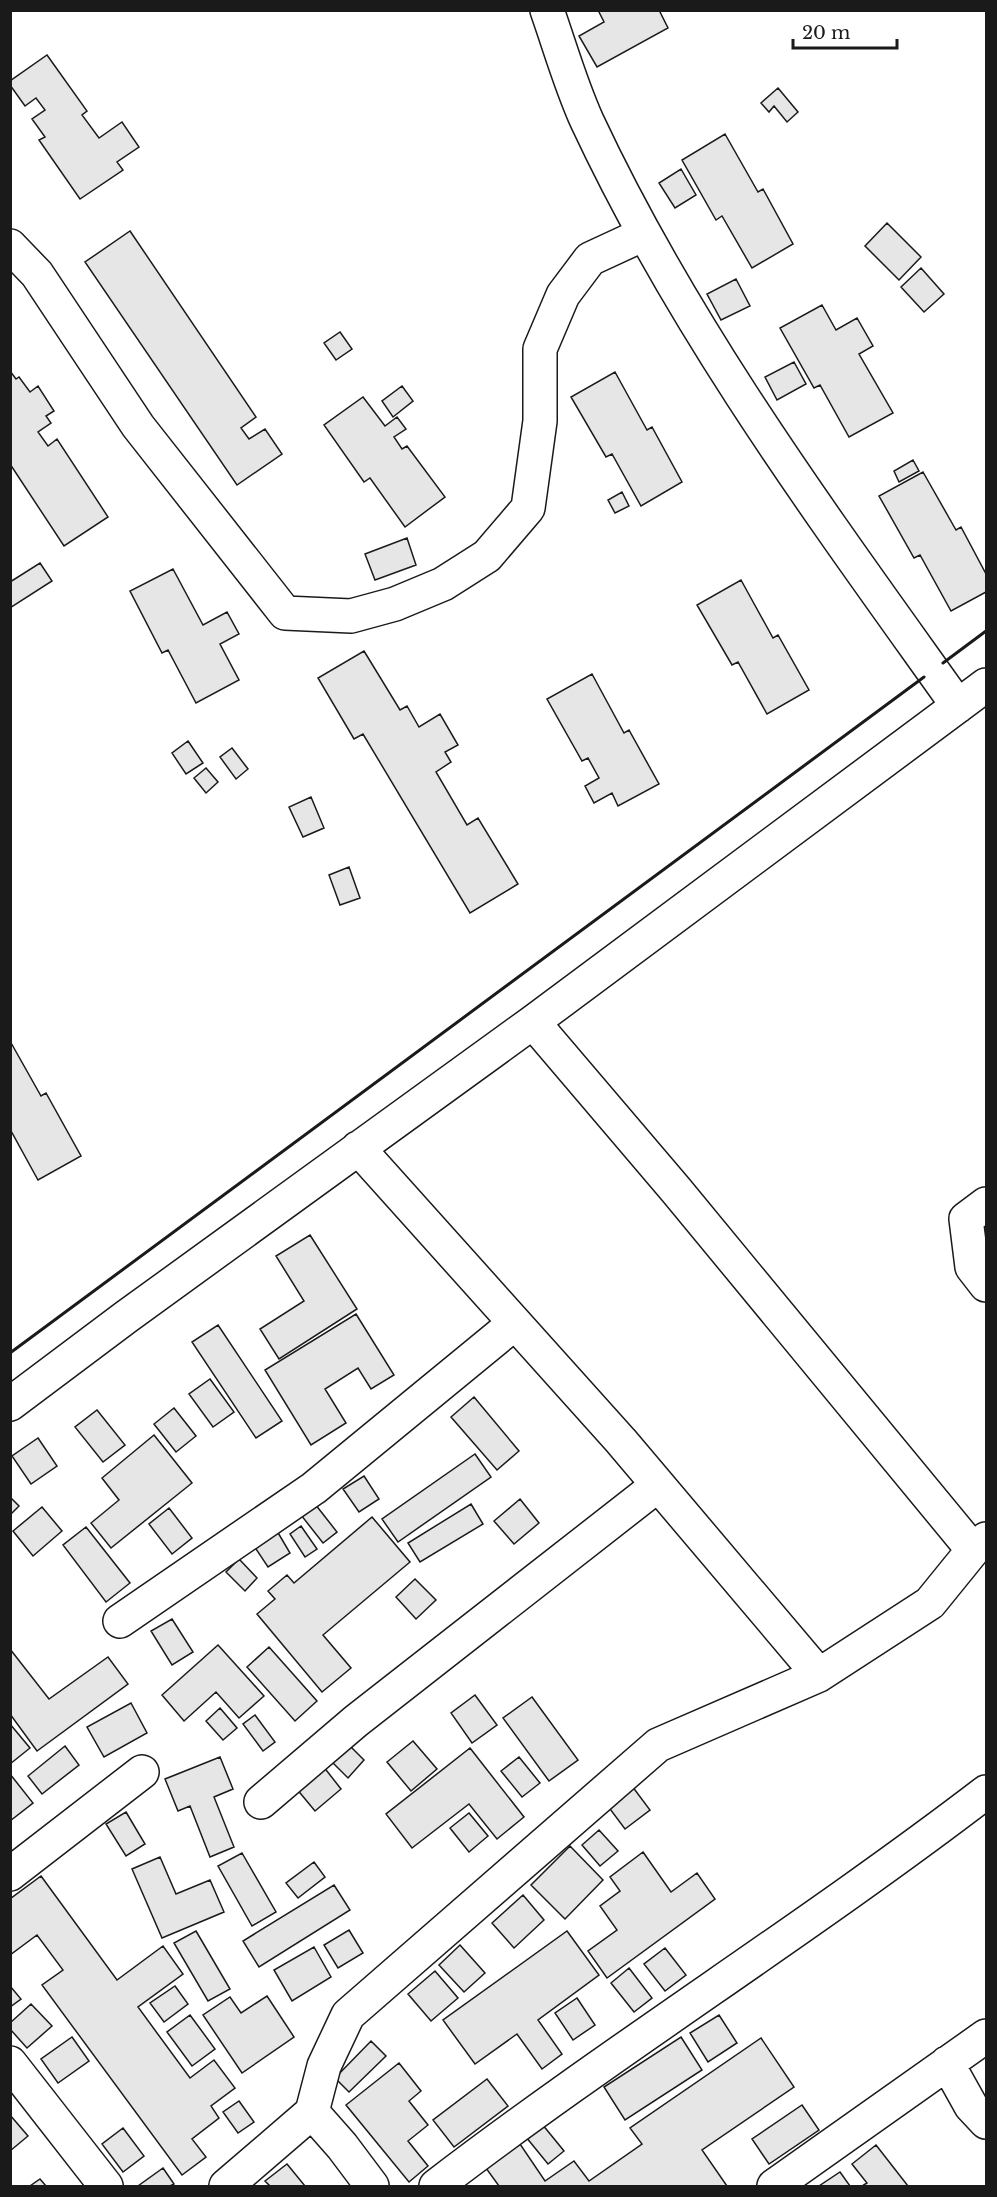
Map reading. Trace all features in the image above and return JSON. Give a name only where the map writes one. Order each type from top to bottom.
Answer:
[{"type":"street","points":[[547,10],[586,119],[644,234],[780,455],[958,706]]},
{"type":"street","points":[[10,246],[37,274],[138,426],[285,613],[351,616],[395,604],[443,584],[487,556],[528,508],[540,421],[540,349],[563,295],[590,259],[644,234]]},
{"type":"street","points":[[10,1404],[533,1022],[987,685]]},
{"type":"street","points":[[226,2187],[312,2112],[324,2066],[348,2015],[658,1745],[819,1675],[930,1603],[980,1545],[533,1022]]},
{"type":"street","points":[[358,1148],[658,1485],[819,1675]]},
{"type":"street","points":[[987,1204],[966,1220],[972,1267],[987,1285]]},
{"type":"street","points":[[120,1621],[314,1488],[515,1323]]},
{"type":"street","points":[[261,1802],[356,1721],[658,1485]]},
{"type":"street","points":[[10,1874],[142,1772]]},
{"type":"street","points":[[436,2187],[495,2141],[840,1900],[987,1792]]},
{"type":"street","points":[[774,2187],[987,2036]]},
{"type":"street","points":[[10,2063],[106,2187]]},
{"type":"street","points":[[947,2063],[971,2106],[987,2122]]},
{"type":"street","points":[[312,2112],[342,2146],[372,2187]]},
{"type":"building","points":[[598,10],[659,10],[668,28],[597,67],[579,36],[604,22]]},
{"type":"building","points":[[47,55],[87,111],[82,115],[99,138],[122,122],[139,147],[117,162],[123,170],[80,199],[39,140],[45,137],[32,119],[45,110],[36,98],[25,106],[10,85],[10,81]]},
{"type":"building","points":[[778,88],[798,112],[787,122],[774,106],[769,112],[761,103]]},
{"type":"building","points":[[725,134],[758,192],[763,189],[793,244],[752,268],[722,216],[716,220],[682,160]]},
{"type":"building","points":[[681,169],[696,195],[675,208],[659,183]]},
{"type":"building","points":[[887,223],[921,257],[899,280],[865,246]]},
{"type":"building","points":[[130,231],[256,417],[241,428],[249,439],[265,429],[282,454],[237,485],[85,262]]},
{"type":"building","points":[[921,268],[944,294],[924,312],[901,287]]},
{"type":"building","points":[[736,279],[750,306],[721,320],[707,294]]},
{"type":"building","points":[[822,305],[836,330],[857,318],[873,346],[859,354],[893,413],[849,437],[820,385],[814,388],[780,328]]},
{"type":"building","points":[[340,332],[352,349],[336,360],[324,343]]},
{"type":"building","points":[[794,362],[806,384],[777,400],[765,377]]},
{"type":"building","points":[[10,371],[16,379],[19,377],[30,392],[38,386],[54,411],[46,416],[51,423],[38,432],[48,446],[57,439],[108,517],[64,546],[10,464]]},
{"type":"building","points":[[615,372],[647,430],[652,427],[682,482],[641,506],[612,454],[606,457],[571,397]]},
{"type":"building","points":[[402,386],[413,401],[393,417],[382,401]]},
{"type":"building","points":[[363,397],[385,426],[397,417],[406,429],[394,437],[402,449],[407,446],[445,497],[405,527],[370,478],[364,482],[324,425]]},
{"type":"building","points":[[913,460],[919,471],[899,482],[894,471]]},
{"type":"building","points":[[923,472],[956,530],[961,527],[986,574],[986,592],[951,611],[920,555],[914,558],[879,496]]},
{"type":"building","points":[[622,492],[629,506],[615,513],[608,500]]},
{"type":"building","points":[[407,538],[416,565],[375,580],[365,554]]},
{"type":"building","points":[[40,563],[52,581],[10,608],[10,582]]},
{"type":"building","points":[[173,569],[203,625],[227,612],[239,634],[220,644],[239,680],[196,703],[168,650],[162,653],[130,591]]},
{"type":"building","points":[[741,580],[773,638],[778,635],[809,690],[767,714],[738,662],[732,665],[697,605]]},
{"type":"building","points":[[364,651],[400,710],[407,706],[419,727],[440,714],[458,745],[445,752],[451,762],[436,772],[467,825],[478,818],[518,884],[470,913],[363,734],[354,739],[318,678]]},
{"type":"building","points":[[592,674],[624,733],[629,730],[659,784],[618,806],[612,793],[594,803],[585,786],[599,778],[588,758],[582,761],[547,699]]},
{"type":"building","points":[[188,741],[203,763],[186,774],[172,753]]},
{"type":"building","points":[[232,748],[248,769],[236,779],[220,757]]},
{"type":"building","points":[[206,768],[218,782],[206,793],[194,778]]},
{"type":"building","points":[[311,797],[324,828],[303,837],[289,807]]},
{"type":"building","points":[[349,867],[360,898],[340,905],[329,875]]},
{"type":"building","points":[[10,1041],[41,1096],[46,1093],[81,1156],[38,1180],[10,1129]]},
{"type":"building","points":[[310,1235],[357,1309],[279,1359],[260,1329],[304,1301],[276,1256]]},
{"type":"building","points":[[356,1314],[394,1375],[371,1389],[358,1368],[325,1389],[346,1423],[311,1445],[265,1370]]},
{"type":"building","points":[[218,1325],[282,1421],[256,1438],[192,1342]]},
{"type":"building","points":[[210,1379],[234,1412],[213,1427],[189,1394]]},
{"type":"building","points":[[474,1397],[519,1451],[497,1470],[451,1417]]},
{"type":"building","points":[[174,1408],[196,1436],[176,1452],[154,1424]]},
{"type":"building","points":[[97,1410],[125,1445],[103,1462],[75,1427]]},
{"type":"building","points":[[154,1435],[192,1483],[111,1548],[91,1523],[119,1500],[102,1478]]},
{"type":"building","points":[[38,1438],[57,1466],[31,1484],[12,1456]]},
{"type":"building","points":[[475,1454],[491,1477],[398,1542],[382,1519]]},
{"type":"building","points":[[364,1476],[379,1499],[359,1512],[343,1489]]},
{"type":"building","points":[[10,1497],[19,1506],[10,1515]]},
{"type":"building","points":[[520,1499],[539,1523],[514,1544],[494,1521]]},
{"type":"building","points":[[315,1504],[337,1532],[323,1543],[301,1515]]},
{"type":"building","points":[[471,1504],[483,1524],[420,1562],[408,1543]]},
{"type":"building","points":[[42,1507],[62,1531],[33,1556],[13,1531]]},
{"type":"building","points":[[169,1508],[192,1538],[172,1554],[149,1524]]},
{"type":"building","points":[[372,1517],[410,1562],[323,1635],[351,1668],[322,1692],[257,1614],[275,1599],[268,1591],[287,1575],[294,1583]]},
{"type":"building","points":[[301,1526],[317,1549],[305,1557],[290,1534]]},
{"type":"building","points":[[86,1527],[130,1583],[106,1602],[63,1545]]},
{"type":"building","points":[[277,1531],[290,1553],[268,1567],[254,1546]]},
{"type":"building","points":[[239,1559],[257,1578],[245,1591],[226,1572]]},
{"type":"building","points":[[415,1579],[436,1600],[416,1619],[396,1597]]},
{"type":"building","points":[[172,1619],[193,1652],[172,1665],[151,1631]]},
{"type":"building","points":[[218,1645],[264,1696],[239,1718],[216,1692],[184,1721],[162,1695]]},
{"type":"building","points":[[269,1647],[317,1701],[295,1721],[247,1667]]},
{"type":"building","points":[[10,1649],[49,1699],[108,1657],[128,1684],[37,1751],[10,1714]]},
{"type":"building","points":[[475,1695],[497,1725],[472,1743],[451,1713]]},
{"type":"building","points":[[532,1697],[578,1760],[549,1781],[503,1718]]},
{"type":"building","points":[[131,1703],[147,1733],[104,1757],[87,1727]]},
{"type":"building","points":[[220,1708],[237,1728],[223,1740],[206,1721]]},
{"type":"building","points":[[255,1715],[275,1742],[263,1751],[243,1724]]},
{"type":"building","points":[[10,1724],[30,1748],[10,1764]]},
{"type":"building","points":[[413,1741],[437,1769],[411,1791],[387,1762]]},
{"type":"building","points":[[346,1742],[364,1760],[348,1778],[330,1760]]},
{"type":"building","points":[[65,1746],[79,1765],[42,1794],[28,1776]]},
{"type":"building","points":[[470,1748],[524,1817],[497,1839],[469,1804],[412,1848],[386,1814]]},
{"type":"building","points":[[220,1757],[233,1789],[214,1797],[234,1847],[210,1857],[190,1806],[178,1811],[165,1779]]},
{"type":"building","points":[[519,1757],[540,1783],[522,1797],[501,1771]]},
{"type":"building","points":[[323,1766],[341,1789],[315,1811],[296,1788]]},
{"type":"building","points":[[10,1774],[33,1803],[10,1821]]},
{"type":"building","points":[[632,1786],[650,1810],[625,1829],[607,1805]]},
{"type":"building","points":[[126,1812],[145,1844],[126,1856],[106,1824]]},
{"type":"building","points":[[469,1813],[488,1836],[469,1852],[450,1828]]},
{"type":"building","points":[[599,1830],[618,1851],[600,1866],[582,1845]]},
{"type":"building","points":[[570,1846],[603,1880],[565,1919],[531,1885]]},
{"type":"building","points":[[643,1852],[671,1892],[697,1873],[715,1899],[607,1978],[588,1951],[617,1930],[600,1906],[620,1891],[610,1877]]},
{"type":"building","points":[[242,1853],[276,1912],[252,1926],[218,1866]]},
{"type":"building","points":[[160,1857],[176,1894],[210,1880],[224,1912],[162,1938],[132,1869]]},
{"type":"building","points":[[314,1862],[325,1877],[298,1898],[286,1883]]},
{"type":"building","points":[[41,1876],[117,1980],[163,1946],[183,1974],[138,2007],[190,2078],[214,2060],[235,2088],[211,2106],[219,2118],[192,2139],[206,2157],[182,2175],[42,1985],[63,1970],[37,1935],[10,1955],[10,1899]]},
{"type":"building","points":[[334,1885],[350,1910],[259,1967],[243,1941]]},
{"type":"building","points":[[523,1895],[544,1920],[514,1948],[492,1923]]},
{"type":"building","points":[[349,1930],[363,1953],[338,1968],[324,1945]]},
{"type":"building","points":[[196,1931],[230,1989],[208,2001],[174,1943]]},
{"type":"building","points":[[567,1931],[599,1975],[538,2020],[562,2054],[542,2069],[517,2034],[475,2064],[443,2020]]},
{"type":"building","points":[[460,1945],[485,1973],[464,1992],[439,1965]]},
{"type":"building","points":[[314,1947],[331,1977],[292,2001],[274,1970]]},
{"type":"building","points":[[665,1948],[686,1975],[665,1991],[644,1964]]},
{"type":"building","points":[[629,1968],[652,1998],[634,2012],[611,1983]]},
{"type":"building","points":[[435,1971],[458,1998],[431,2021],[408,1994]]},
{"type":"building","points":[[10,1986],[21,1999],[10,2007]]},
{"type":"building","points":[[175,1986],[188,2004],[164,2022],[150,2003]]},
{"type":"building","points":[[267,1996],[294,2037],[242,2073],[203,2015],[230,1997],[241,2013]]},
{"type":"building","points":[[577,1998],[595,2025],[573,2040],[555,2013]]},
{"type":"building","points":[[31,2004],[52,2026],[27,2048],[10,2029],[10,2023]]},
{"type":"building","points":[[190,2015],[215,2049],[192,2066],[167,2032]]},
{"type":"building","points":[[719,2015],[737,2043],[708,2062],[690,2033]]},
{"type":"building","points":[[72,2037],[89,2061],[58,2083],[41,2059]]},
{"type":"building","points":[[681,2037],[702,2070],[625,2120],[604,2087]]},
{"type":"building","points":[[761,2038],[794,2087],[702,2150],[727,2186],[499,2186],[483,2164],[518,2141],[545,2181],[574,2161],[589,2181],[642,2144],[630,2128]]},
{"type":"building","points":[[371,2041],[386,2056],[349,2092],[335,2078]]},
{"type":"building","points":[[399,2063],[421,2091],[409,2101],[428,2125],[408,2141],[428,2166],[409,2182],[346,2105]]},
{"type":"building","points":[[487,2079],[508,2106],[454,2147],[433,2120]]},
{"type":"building","points":[[239,2101],[254,2122],[238,2133],[223,2112]]},
{"type":"building","points":[[802,2105],[819,2130],[769,2164],[752,2139]]},
{"type":"building","points":[[10,2115],[28,2136],[10,2151]]},
{"type":"building","points":[[542,2124],[564,2151],[548,2164],[526,2137]]},
{"type":"building","points":[[123,2128],[144,2156],[123,2172],[102,2144]]},
{"type":"building","points":[[876,2145],[908,2186],[862,2186],[867,2183],[852,2164]]},
{"type":"building","points":[[287,2164],[305,2186],[270,2186],[265,2181]]},
{"type":"building","points":[[163,2168],[174,2184],[138,2186]]},
{"type":"building","points":[[840,2172],[850,2186],[819,2186]]},
{"type":"building","points":[[40,2179],[46,2186],[30,2186]]},
{"type":"wall","points":[[943,663],[986,631]]},
{"type":"wall","points":[[10,1353],[924,677]]}]
